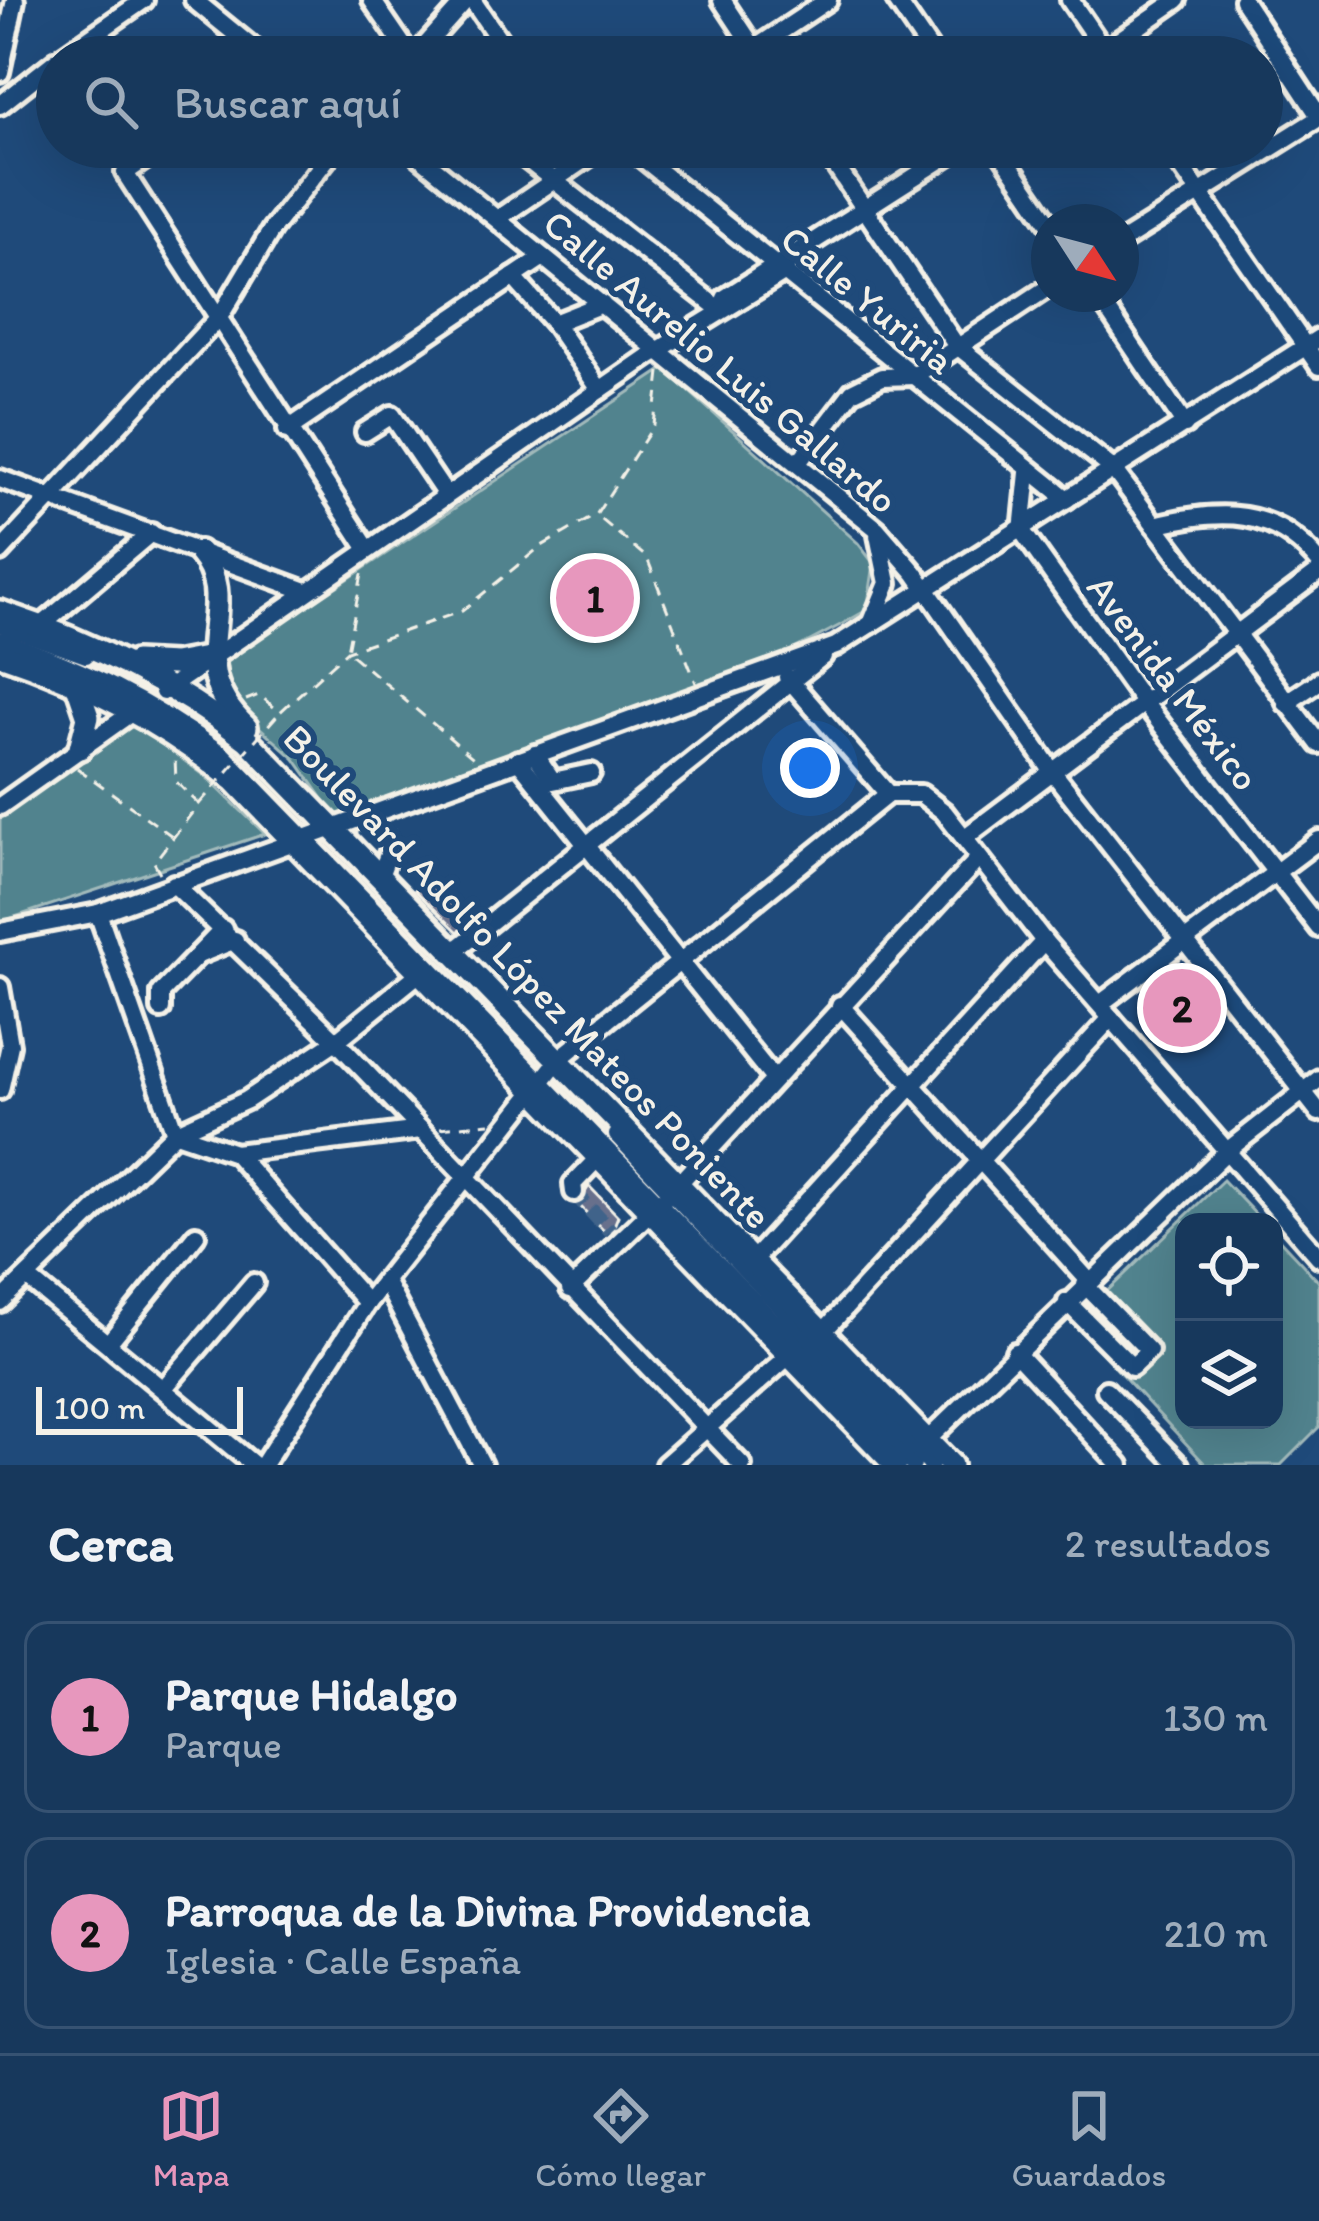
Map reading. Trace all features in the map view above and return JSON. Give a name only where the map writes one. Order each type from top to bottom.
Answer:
[{"type":"main road","points":[[199,552],[217,583],[211,656],[214,681],[227,706],[311,789],[328,826]]},
{"type":"main road","name":"Boulevard Adolfo López Mateos Poniente","points":[[0,612],[119,659],[181,738],[299,838],[422,971],[547,1073],[597,1159],[664,1198],[753,1260],[823,1332],[910,1457]]},
{"type":"main road","name":"Boulevard Adolfo López Mateos Poniente","points":[[0,654],[74,679],[154,698],[247,740],[453,952],[547,1073],[664,1198],[791,1354],[910,1457],[951,1465]]},
{"type":"main road","points":[[119,659],[155,664],[211,656]]},
{"type":"main road","points":[[72,753],[88,718],[74,679]]},
{"type":"street","points":[[0,72],[15,0]]},
{"type":"street","points":[[92,36],[144,0]]},
{"type":"street","points":[[194,0],[238,36]]},
{"type":"street","points":[[372,0],[398,36]]},
{"type":"street","points":[[434,36],[469,0],[496,36]]},
{"type":"street","points":[[722,0],[742,36]]},
{"type":"street","points":[[778,36],[829,0]]},
{"type":"street","points":[[896,0],[921,36]]},
{"type":"street","points":[[1070,0],[1092,36]]},
{"type":"street","points":[[1129,36],[1178,0]]},
{"type":"street","points":[[1243,0],[1266,36]]},
{"type":"street","points":[[1283,62],[1319,117],[1283,140]]},
{"type":"street","points":[[0,105],[36,77]]},
{"type":"street","points":[[132,168],[125,173],[367,548]]},
{"type":"street","points":[[0,552],[220,316],[272,229],[320,168]]},
{"type":"street","name":"Calle Aurelio Luis Gallardo","points":[[434,168],[877,529],[1052,770],[1319,1112]]},
{"type":"street","points":[[537,168],[715,306]]},
{"type":"street","points":[[497,219],[571,168]]},
{"type":"street","name":"Calle Yuriria","points":[[656,168],[782,266],[1028,473],[1067,499]]},
{"type":"street","points":[[838,168],[956,345],[1113,469],[1319,744]]},
{"type":"street","points":[[655,351],[929,168]]},
{"type":"street","points":[[1011,168],[1036,204]]},
{"type":"street","points":[[1182,168],[1312,342],[1319,366]]},
{"type":"street","points":[[1139,231],[1240,168]]},
{"type":"street","points":[[287,430],[543,257]]},
{"type":"street","points":[[0,806],[715,306],[782,266]]},
{"type":"street","points":[[513,277],[554,323],[600,390]]},
{"type":"street","points":[[798,464],[852,392],[882,377],[914,376],[1031,298]]},
{"type":"street","points":[[554,323],[602,304]]},
{"type":"street","points":[[1109,312],[1184,425]]},
{"type":"street","points":[[453,952],[584,848],[785,675],[866,630],[1312,342]]},
{"type":"street","points":[[364,432],[392,415],[446,495]]},
{"type":"street","points":[[1022,531],[1028,473]]},
{"type":"street","points":[[0,478],[306,591]]},
{"type":"street","points":[[1155,525],[1212,515],[1274,522],[1296,534],[1319,562]]},
{"type":"street","points":[[866,630],[881,609],[888,583],[877,529]]},
{"type":"street","name":"Avenida México","points":[[1022,531],[1143,701],[1319,928]]},
{"type":"street","points":[[41,626],[151,532]]},
{"type":"street","points":[[964,838],[1319,572]]},
{"type":"street","points":[[0,624],[100,660],[154,698],[222,754],[299,838],[547,1073]]},
{"type":"street","points":[[0,640],[154,698]]},
{"type":"street","points":[[0,932],[98,913],[699,692],[785,675]]},
{"type":"street","points":[[785,675],[888,794]]},
{"type":"street","points":[[1286,703],[1319,681]]},
{"type":"street","points":[[527,757],[584,848],[773,1078]]},
{"type":"street","points":[[527,757],[553,781],[591,773]]},
{"type":"street","points":[[263,1465],[367,1304],[547,1073],[888,794],[921,794],[964,838],[1044,941],[1319,1257]]},
{"type":"street","points":[[385,808],[388,829]]},
{"type":"street","points":[[328,826],[547,1073]]},
{"type":"street","points":[[823,1332],[980,1165],[1106,1011],[1183,942],[1319,840]]},
{"type":"street","points":[[380,876],[389,852]]},
{"type":"street","points":[[570,1289],[614,1235],[664,1198],[979,858]]},
{"type":"street","points":[[174,884],[336,1040],[742,1465]]},
{"type":"street","points":[[98,913],[175,1133]]},
{"type":"street","points":[[161,1009],[161,993],[198,955],[229,934]]},
{"type":"street","points":[[753,1260],[1044,941]]},
{"type":"street","points":[[0,1302],[29,1279],[175,1133],[247,1100],[336,1040],[422,971]]},
{"type":"street","points":[[0,987],[10,1045],[0,1090]]},
{"type":"street","points":[[840,1005],[1149,1352],[1132,1367],[1066,1302]]},
{"type":"street","points":[[910,1457],[1228,1150],[1319,1079]]},
{"type":"street","points":[[175,1133],[236,1153],[421,1130]]},
{"type":"street","points":[[236,1153],[367,1304]]},
{"type":"street","points":[[574,1192],[573,1184],[597,1159]]},
{"type":"street","points":[[664,1198],[910,1457],[931,1465]]},
{"type":"street","points":[[110,1341],[196,1235]]},
{"type":"street","points":[[29,1279],[110,1341],[254,1465]]},
{"type":"street","points":[[385,1280],[482,1465]]},
{"type":"street","points":[[164,1388],[254,1283]]},
{"type":"street","points":[[1015,1352],[1120,1465]]},
{"type":"street","points":[[665,1465],[791,1354]]},
{"type":"street","points":[[1106,1390],[1180,1465]]},
{"type":"street","points":[[1146,1465],[1163,1449]]},
{"type":"path","points":[[174,884],[152,868],[174,837],[280,712],[347,651],[462,611],[540,547],[596,515],[654,425],[655,351]]},
{"type":"path","points":[[596,515],[647,558],[699,692]]},
{"type":"path","points":[[347,651],[367,548]]},
{"type":"path","points":[[347,651],[488,771]]},
{"type":"path","points":[[227,706],[260,695],[280,712]]},
{"type":"path","points":[[181,738],[176,782],[199,804]]},
{"type":"path","points":[[72,753],[174,837]]},
{"type":"path","points":[[421,1130],[507,1121]]},
{"type":"green space","points":[[664,369],[858,543],[874,564],[867,610],[804,644],[674,701],[336,817],[295,759],[239,709],[220,664]]},
{"type":"green space","points":[[130,721],[204,775],[265,834],[0,922],[0,819]]},
{"type":"green space","points":[[1223,1180],[1254,1213],[1189,1213]]},
{"type":"green space","points":[[1175,1226],[1175,1429],[1283,1429],[1283,1244],[1319,1282],[1319,1427],[1281,1465],[1206,1465],[1074,1323]]},
{"type":"building","points":[[428,876],[472,920],[458,932],[415,890]]},
{"type":"building","points":[[589,1186],[618,1216],[612,1231],[603,1230],[578,1204]]},
{"type":"tunnel","points":[[388,829],[389,852]]},
{"type":"tunnel","points":[[574,1192],[610,1231]]},
{"type":"place","name":"Parque Hidalgo","points":[[595,598]]},
{"type":"place","name":"Parroqua de la Divina Providencia","points":[[1182,1008]]}]
